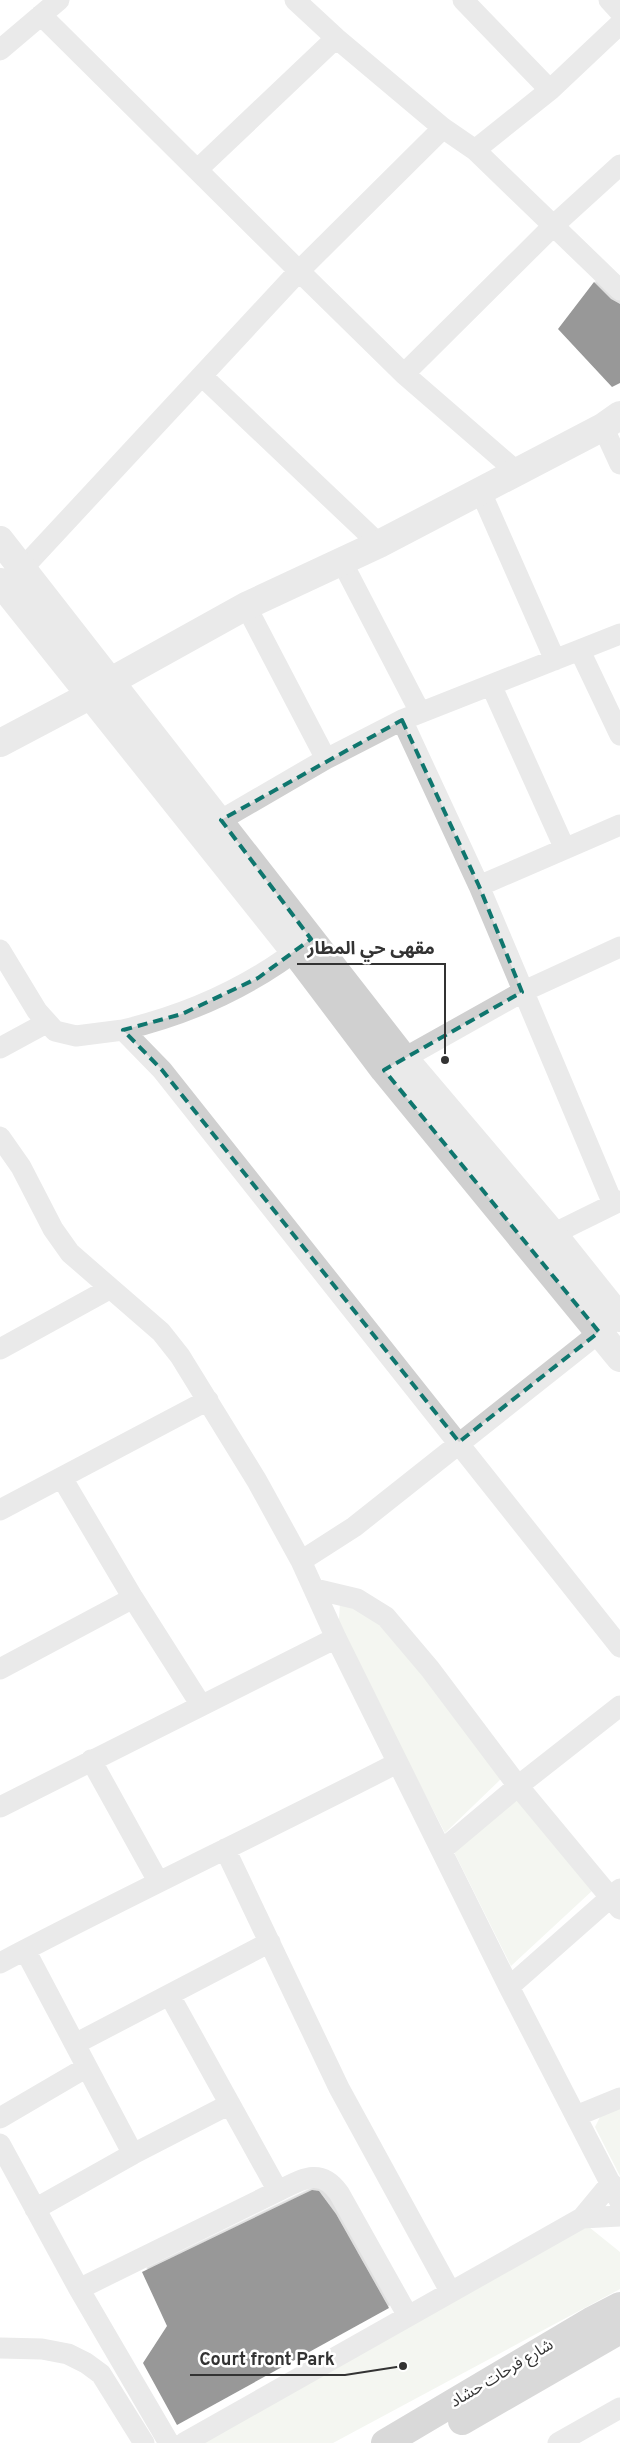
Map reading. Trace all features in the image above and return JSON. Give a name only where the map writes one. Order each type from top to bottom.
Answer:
[{"type":"main road","name":"شارع فرحات حشاد","points":[[424,2443],[604,2330],[620,2306]]},
{"type":"main road","name":"شارع فرحات حشاد","points":[[385,2443],[604,2330]]},
{"type":"street","points":[[0,50],[59,0]]},
{"type":"street","points":[[295,0],[336,38],[443,128],[475,150],[620,290]]},
{"type":"street","points":[[463,0],[550,90]]},
{"type":"street","points":[[609,0],[620,12]]},
{"type":"street","points":[[41,15],[298,272],[404,374],[516,471]]},
{"type":"street","points":[[475,150],[550,90],[620,24]]},
{"type":"street","points":[[197,170],[336,38]]},
{"type":"street","points":[[11,575],[203,377],[298,272],[443,128]]},
{"type":"street","points":[[404,374],[553,226],[620,165]]},
{"type":"street","points":[[203,377],[379,544]]},
{"type":"street","points":[[0,743],[246,606],[379,544],[611,421],[620,464]]},
{"type":"street","points":[[480,490],[555,660]]},
{"type":"street","points":[[0,540],[11,575],[212,829],[394,1064],[613,1322]]},
{"type":"street","points":[[342,562],[411,716],[522,992],[616,1202],[553,1234]]},
{"type":"street","points":[[246,606],[326,759]]},
{"type":"street","points":[[212,829],[326,759],[411,716],[620,634]]},
{"type":"street","points":[[580,651],[620,735]]},
{"type":"street","points":[[491,684],[566,849]]},
{"type":"street","points":[[479,886],[620,824]]},
{"type":"street","points":[[0,950],[46,1023],[55,1031],[76,1036],[123,1030],[182,1014],[258,978],[303,946]]},
{"type":"street","points":[[394,1064],[522,992],[620,947]]},
{"type":"street","points":[[0,1048],[46,1023]]},
{"type":"street","points":[[123,1030],[162,1070],[620,1647]]},
{"type":"street","points":[[394,1064],[553,1234],[613,1322],[620,1358]]},
{"type":"street","points":[[0,1138],[21,1167],[53,1229],[70,1253],[109,1289],[161,1332],[180,1356],[272,1506],[315,1589],[336,1638],[509,1987],[615,2193],[582,2218],[184,2443]]},
{"type":"street","points":[[0,1349],[109,1289]]},
{"type":"street","points":[[300,1561],[354,1527],[613,1322]]},
{"type":"street","points":[[0,1510],[208,1400]]},
{"type":"street","points":[[62,1478],[133,1598],[201,1705]]},
{"type":"street","points":[[315,1589],[357,1599],[386,1617],[430,1669],[518,1786],[617,1898],[509,1987]]},
{"type":"street","points":[[0,1670],[133,1598]]},
{"type":"street","points":[[0,1807],[336,1638]]},
{"type":"street","points":[[442,1850],[518,1786],[620,1706]]},
{"type":"street","points":[[91,1760],[158,1881]]},
{"type":"street","points":[[0,1963],[158,1881],[397,1762]]},
{"type":"street","points":[[225,1849],[339,2088],[450,2291]]},
{"type":"street","points":[[75,2044],[270,1942]]},
{"type":"street","points":[[25,1950],[133,2154]]},
{"type":"street","points":[[170,1996],[278,2191]]},
{"type":"street","points":[[0,2118],[87,2066]]},
{"type":"street","points":[[576,2116],[620,2098]]},
{"type":"street","points":[[34,2209],[133,2154],[230,2104]]},
{"type":"street","points":[[0,2144],[79,2289],[169,2443]]},
{"type":"street","points":[[79,2289],[278,2191],[309,2177],[319,2177],[327,2180],[334,2186],[408,2316]]},
{"type":"street","points":[[582,2218],[620,2216]]},
{"type":"street","points":[[0,2348],[42,2349],[68,2354],[86,2363],[101,2374],[144,2443]]},
{"type":"street","points":[[558,2443],[620,2408]]},
{"type":"highlighted area","points":[[402,720],[479,886],[522,992],[384,1070],[599,1332],[459,1442],[162,1070],[123,1030],[182,1014],[258,978],[311,939],[221,820]]},
{"type":"shaded area","points":[[340,1603],[363,1608],[387,1630],[502,1778],[445,1833],[345,1640],[339,1620]]},
{"type":"shaded area","points":[[518,1792],[593,1890],[511,1966],[452,1848]]},
{"type":"shaded area","points":[[620,2104],[620,2176],[595,2127],[603,2111]]},
{"type":"shaded area","points":[[584,2223],[620,2252],[620,2289],[333,2443],[191,2443]]},
{"type":"building","points":[[594,282],[611,299],[620,304],[620,383],[612,387],[558,329]]},
{"type":"building","points":[[312,2190],[319,2191],[336,2214],[389,2308],[177,2425],[143,2363],[167,2326],[142,2272]]},
{"type":"place","name":"مقهى حي المطار","points":[[445,1060]]},
{"type":"place","name":"Court front Park","points":[[403,2366]]}]
